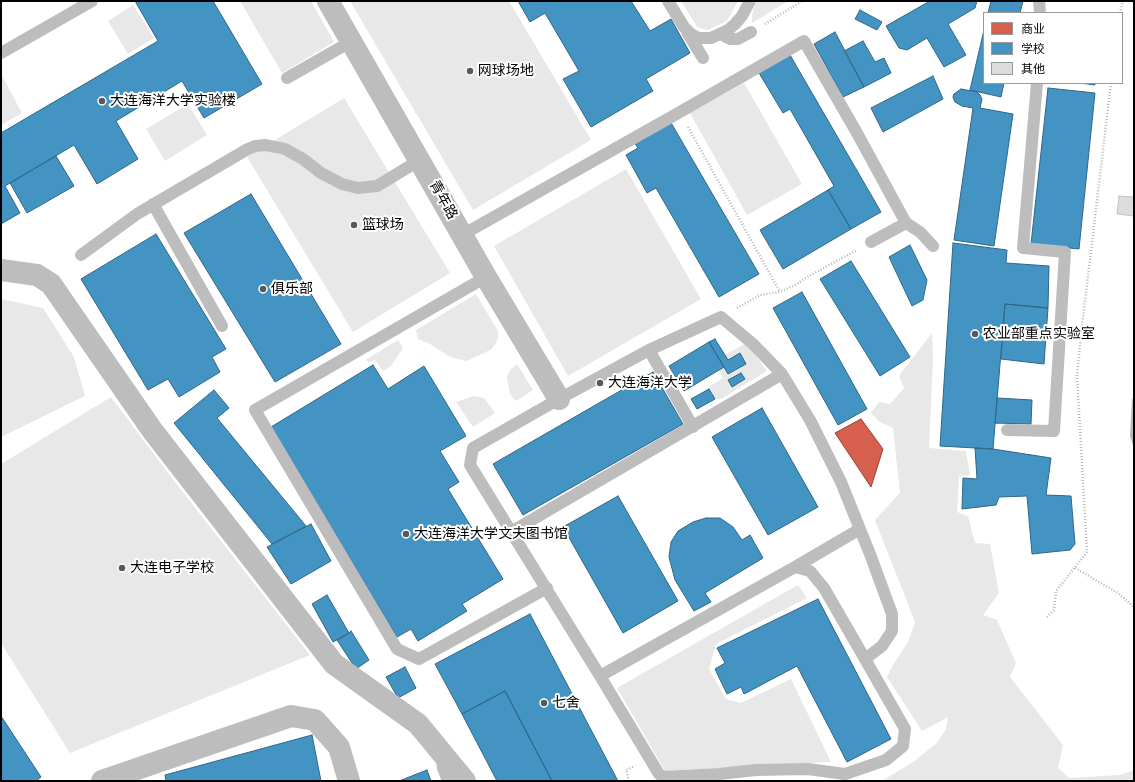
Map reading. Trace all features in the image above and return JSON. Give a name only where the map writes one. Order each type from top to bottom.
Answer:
[{"type":"street","name":"青年路","points":[[328,1],[486,277],[559,398]]},
{"type":"street","points":[[1,270],[37,274],[51,284],[152,430],[334,664],[418,724],[465,781]]},
{"type":"street","points":[[102,781],[291,716],[315,720],[339,747],[349,781]]},
{"type":"lane","points":[[1,53],[92,1]]},
{"type":"lane","points":[[668,1],[703,58]]},
{"type":"lane","points":[[684,27],[691,34],[699,38],[711,38],[721,34],[736,24],[750,1]]},
{"type":"lane","points":[[1039,1],[1040,12]]},
{"type":"lane","points":[[721,34],[730,39],[738,38],[751,32]]},
{"type":"lane","points":[[287,78],[352,41]]},
{"type":"lane","points":[[462,235],[804,41],[857,133],[906,224],[920,232],[933,246]]},
{"type":"lane","points":[[1007,430],[1054,431],[1065,252],[1023,248],[1037,84]]},
{"type":"lane","points":[[81,255],[136,214],[255,146],[266,145],[285,149],[303,159],[322,174],[342,184],[358,188],[377,186],[420,160]]},
{"type":"lane","points":[[153,204],[222,326]]},
{"type":"lane","points":[[871,242],[906,224]]},
{"type":"lane","points":[[486,277],[255,410],[397,650],[419,659],[547,588]]},
{"type":"lane","points":[[795,566],[810,571],[824,588],[905,729],[903,746],[886,760],[845,774],[808,769],[756,770],[719,774],[663,777],[659,774],[547,588],[470,465],[473,448],[559,398],[649,350],[721,317],[753,344],[782,374],[810,420],[834,468],[860,529],[892,614],[892,631],[882,646],[865,659]]},
{"type":"lane","points":[[649,350],[693,427]]},
{"type":"lane","points":[[511,532],[782,374]]},
{"type":"lane","points":[[600,676],[860,529]]},
{"type":"lane","points":[[441,752],[443,768],[448,781]]},
{"type":"path","points":[[751,32],[802,1]]},
{"type":"path","points":[[1120,12],[1122,1]]},
{"type":"path","points":[[1046,617],[1054,610],[1056,591],[1087,552],[1077,376],[1110,84]]},
{"type":"path","points":[[680,112],[780,292]]},
{"type":"path","points":[[721,317],[760,295],[780,292],[871,242]]},
{"type":"path","points":[[1075,568],[1118,593],[1134,607]]},
{"type":"path","points":[[626,770],[629,781]]},
{"type":"shaded area","points":[[240,1],[311,1],[334,42],[282,73]]},
{"type":"shaded area","name":"网球场地","points":[[350,1],[509,1],[591,140],[473,210]]},
{"type":"shaded area","points":[[681,1],[738,1],[727,21],[708,30],[697,27]]},
{"type":"shaded area","points":[[756,1],[788,1],[752,23],[752,15]]},
{"type":"shaded area","points":[[133,5],[154,38],[128,54],[108,21]]},
{"type":"shaded area","points":[[2,76],[22,113],[1,125],[1,77]]},
{"type":"shaded area","points":[[744,83],[802,184],[747,215],[690,113]]},
{"type":"shaded area","name":"篮球场","points":[[344,98],[450,273],[353,332],[247,157]]},
{"type":"shaded area","points":[[188,104],[207,135],[165,161],[146,129]]},
{"type":"shaded area","points":[[626,169],[701,299],[568,376],[494,246]]},
{"type":"shaded area","points":[[476,294],[498,331],[498,339],[492,349],[467,361],[450,357],[430,344],[418,339],[416,330]]},
{"type":"shaded area","points":[[1,299],[43,308],[74,357],[85,396],[1,437]]},
{"type":"shaded area","points":[[932,333],[933,360],[929,448],[966,451],[970,475],[959,476],[957,512],[968,516],[975,543],[990,544],[999,593],[983,615],[997,620],[1016,663],[1010,677],[1063,745],[1058,768],[1069,778],[1120,775],[1134,770],[1134,781],[882,781],[913,762],[937,743],[946,729],[948,717],[922,731],[887,677],[908,642],[915,622],[875,520],[900,493],[893,428],[880,422],[871,413],[879,402],[890,404],[904,388],[899,376]]},
{"type":"shaded area","points":[[398,340],[403,348],[391,366],[383,371],[375,360],[370,362],[365,360]]},
{"type":"shaded area","points":[[746,343],[767,371],[721,399],[715,399],[709,387],[723,378],[718,370],[724,367],[728,374],[746,364],[740,353],[728,360],[725,355]]},
{"type":"shaded area","points":[[517,364],[533,390],[516,401],[510,394],[507,378],[510,370]]},
{"type":"shaded area","points":[[474,396],[484,398],[495,413],[473,427],[456,402]]},
{"type":"shaded area","points":[[111,397],[175,482],[310,655],[70,753],[1,643],[1,464]]},
{"type":"shaded area","points":[[1134,398],[1134,449],[1130,436],[1132,399]]},
{"type":"shaded area","points":[[798,585],[807,598],[716,644],[709,669],[726,699],[741,703],[791,679],[831,762],[665,771],[617,688]]},
{"type":"building: 商业","points":[[861,419],[883,449],[871,487],[835,433]]},
{"type":"building: 学校","name":"大连海洋大学实验楼","points":[[135,1],[213,1],[262,84],[204,118],[182,81],[116,121],[138,159],[97,184],[74,145],[5,186],[20,213],[1,224],[1,133],[158,41]]},
{"type":"building: 学校","points":[[518,1],[631,1],[650,31],[671,19],[690,53],[646,79],[653,91],[591,127],[563,79],[579,71],[545,13],[530,22]]},
{"type":"building: 学校","points":[[930,1],[977,1],[975,8],[948,24],[966,55],[944,67],[927,38],[907,50],[899,48],[886,26]]},
{"type":"building: 学校","points":[[991,1],[1023,1],[1020,12],[988,12]]},
{"type":"building: 学校","points":[[860,10],[882,22],[877,30],[855,19]]},
{"type":"building: 学校","points":[[835,32],[864,87],[843,97],[814,44]]},
{"type":"building: 学校","points":[[983,34],[983,84],[1004,84],[1001,97],[970,90]]},
{"type":"building: 学校","points":[[863,41],[875,62],[884,58],[891,73],[864,87],[844,51]]},
{"type":"building: 学校","points":[[790,55],[881,212],[851,229],[828,190],[834,186],[790,109],[783,113],[759,73]]},
{"type":"building: 学校","points":[[933,76],[943,99],[883,132],[871,108]]},
{"type":"building: 学校","points":[[1048,88],[1095,93],[1079,249],[1031,244]]},
{"type":"building: 学校","points":[[961,89],[977,92],[980,95],[982,99],[980,108],[1013,114],[994,246],[954,240],[973,108],[962,106],[955,102],[953,97],[954,94]]},
{"type":"building: 学校","points":[[670,121],[759,274],[719,297],[656,188],[647,193],[626,155],[638,148],[634,142]]},
{"type":"building: 学校","points":[[56,156],[74,186],[27,213],[10,183]]},
{"type":"building: 学校","points":[[828,190],[851,229],[783,269],[760,230]]},
{"type":"building: 学校","name":"俱乐部","points":[[251,194],[341,344],[275,382],[184,233]]},
{"type":"building: 学校","points":[[156,234],[226,349],[212,357],[220,372],[179,397],[168,379],[148,390],[81,279]]},
{"type":"building: 学校","name":"农业部重点实验室","points":[[953,243],[1007,250],[1006,263],[1049,266],[1048,308],[1005,304],[993,449],[940,446]]},
{"type":"building: 学校","points":[[910,245],[927,280],[923,300],[912,306],[889,257]]},
{"type":"building: 学校","points":[[851,261],[910,357],[880,376],[820,279]]},
{"type":"building: 学校","points":[[802,292],[867,409],[838,425],[773,308]]},
{"type":"building: 学校","points":[[1005,304],[1048,308],[1044,364],[1001,359]]},
{"type":"building: 学校","points":[[715,339],[728,360],[740,353],[746,364],[728,374],[709,342]]},
{"type":"building: 学校","points":[[709,342],[724,367],[684,391],[669,366]]},
{"type":"building: 学校","name":"大连海洋大学文夫图书馆","points":[[373,365],[388,389],[424,366],[466,436],[440,451],[459,482],[448,489],[503,579],[462,604],[467,611],[418,641],[411,629],[397,637],[271,427]]},
{"type":"building: 学校","points":[[653,372],[683,424],[523,515],[493,464]]},
{"type":"building: 学校","points":[[741,373],[745,379],[732,387],[728,380]]},
{"type":"building: 学校","points":[[709,389],[715,399],[697,409],[691,399]]},
{"type":"building: 学校","points":[[214,390],[229,408],[217,418],[306,526],[272,544],[174,423]]},
{"type":"building: 学校","points":[[997,398],[1032,400],[1031,424],[995,423]]},
{"type":"building: 学校","points":[[762,408],[818,507],[768,535],[712,437]]},
{"type":"building: 学校","points":[[975,448],[993,449],[1051,458],[1046,495],[1071,496],[1075,544],[1070,550],[1032,554],[1027,496],[999,497],[996,505],[962,509],[963,478],[977,479]]},
{"type":"building: 学校","points":[[618,496],[678,601],[623,633],[563,527]]},
{"type":"building: 学校","points":[[706,518],[720,518],[733,527],[742,540],[750,535],[763,558],[705,593],[711,602],[694,611],[675,580],[669,557],[671,542],[678,531],[693,522]]},
{"type":"building: 学校","points":[[311,524],[331,561],[291,584],[267,547]]},
{"type":"building: 学校","points":[[327,595],[349,633],[333,642],[312,604]]},
{"type":"building: 学校","points":[[818,599],[891,739],[847,762],[797,666],[744,694],[741,687],[727,694],[715,669],[725,663],[717,648]]},
{"type":"building: 学校","name":"七舍","points":[[530,614],[618,781],[552,781],[505,691],[462,714],[435,664]]},
{"type":"building: 学校","points":[[351,631],[369,660],[356,669],[337,640]]},
{"type":"building: 学校","points":[[405,667],[416,688],[398,698],[386,677]]},
{"type":"building: 学校","points":[[505,691],[552,781],[497,781],[462,714]]},
{"type":"building: 学校","points":[[1,716],[41,777],[36,781],[1,781]]},
{"type":"building: 学校","points":[[312,735],[321,781],[166,781],[165,775]]},
{"type":"building: 学校","points":[[427,770],[431,781],[399,781]]},
{"type":"building: 其他","points":[[1119,196],[1134,197],[1134,216],[1117,214]]},
{"type":"place","name":"网球场地","points":[[470,71]]},
{"type":"place","name":"大连海洋大学实验楼","points":[[102,101]]},
{"type":"place","name":"篮球场","points":[[354,225]]},
{"type":"place","name":"俱乐部","points":[[263,289]]},
{"type":"place","name":"农业部重点实验室","points":[[975,334]]},
{"type":"place","name":"大连海洋大学","points":[[600,383]]},
{"type":"place","name":"大连海洋大学文夫图书馆","points":[[406,534]]},
{"type":"place","name":"大连电子学校","points":[[122,568]]},
{"type":"place","name":"七舍","points":[[544,703]]}]
